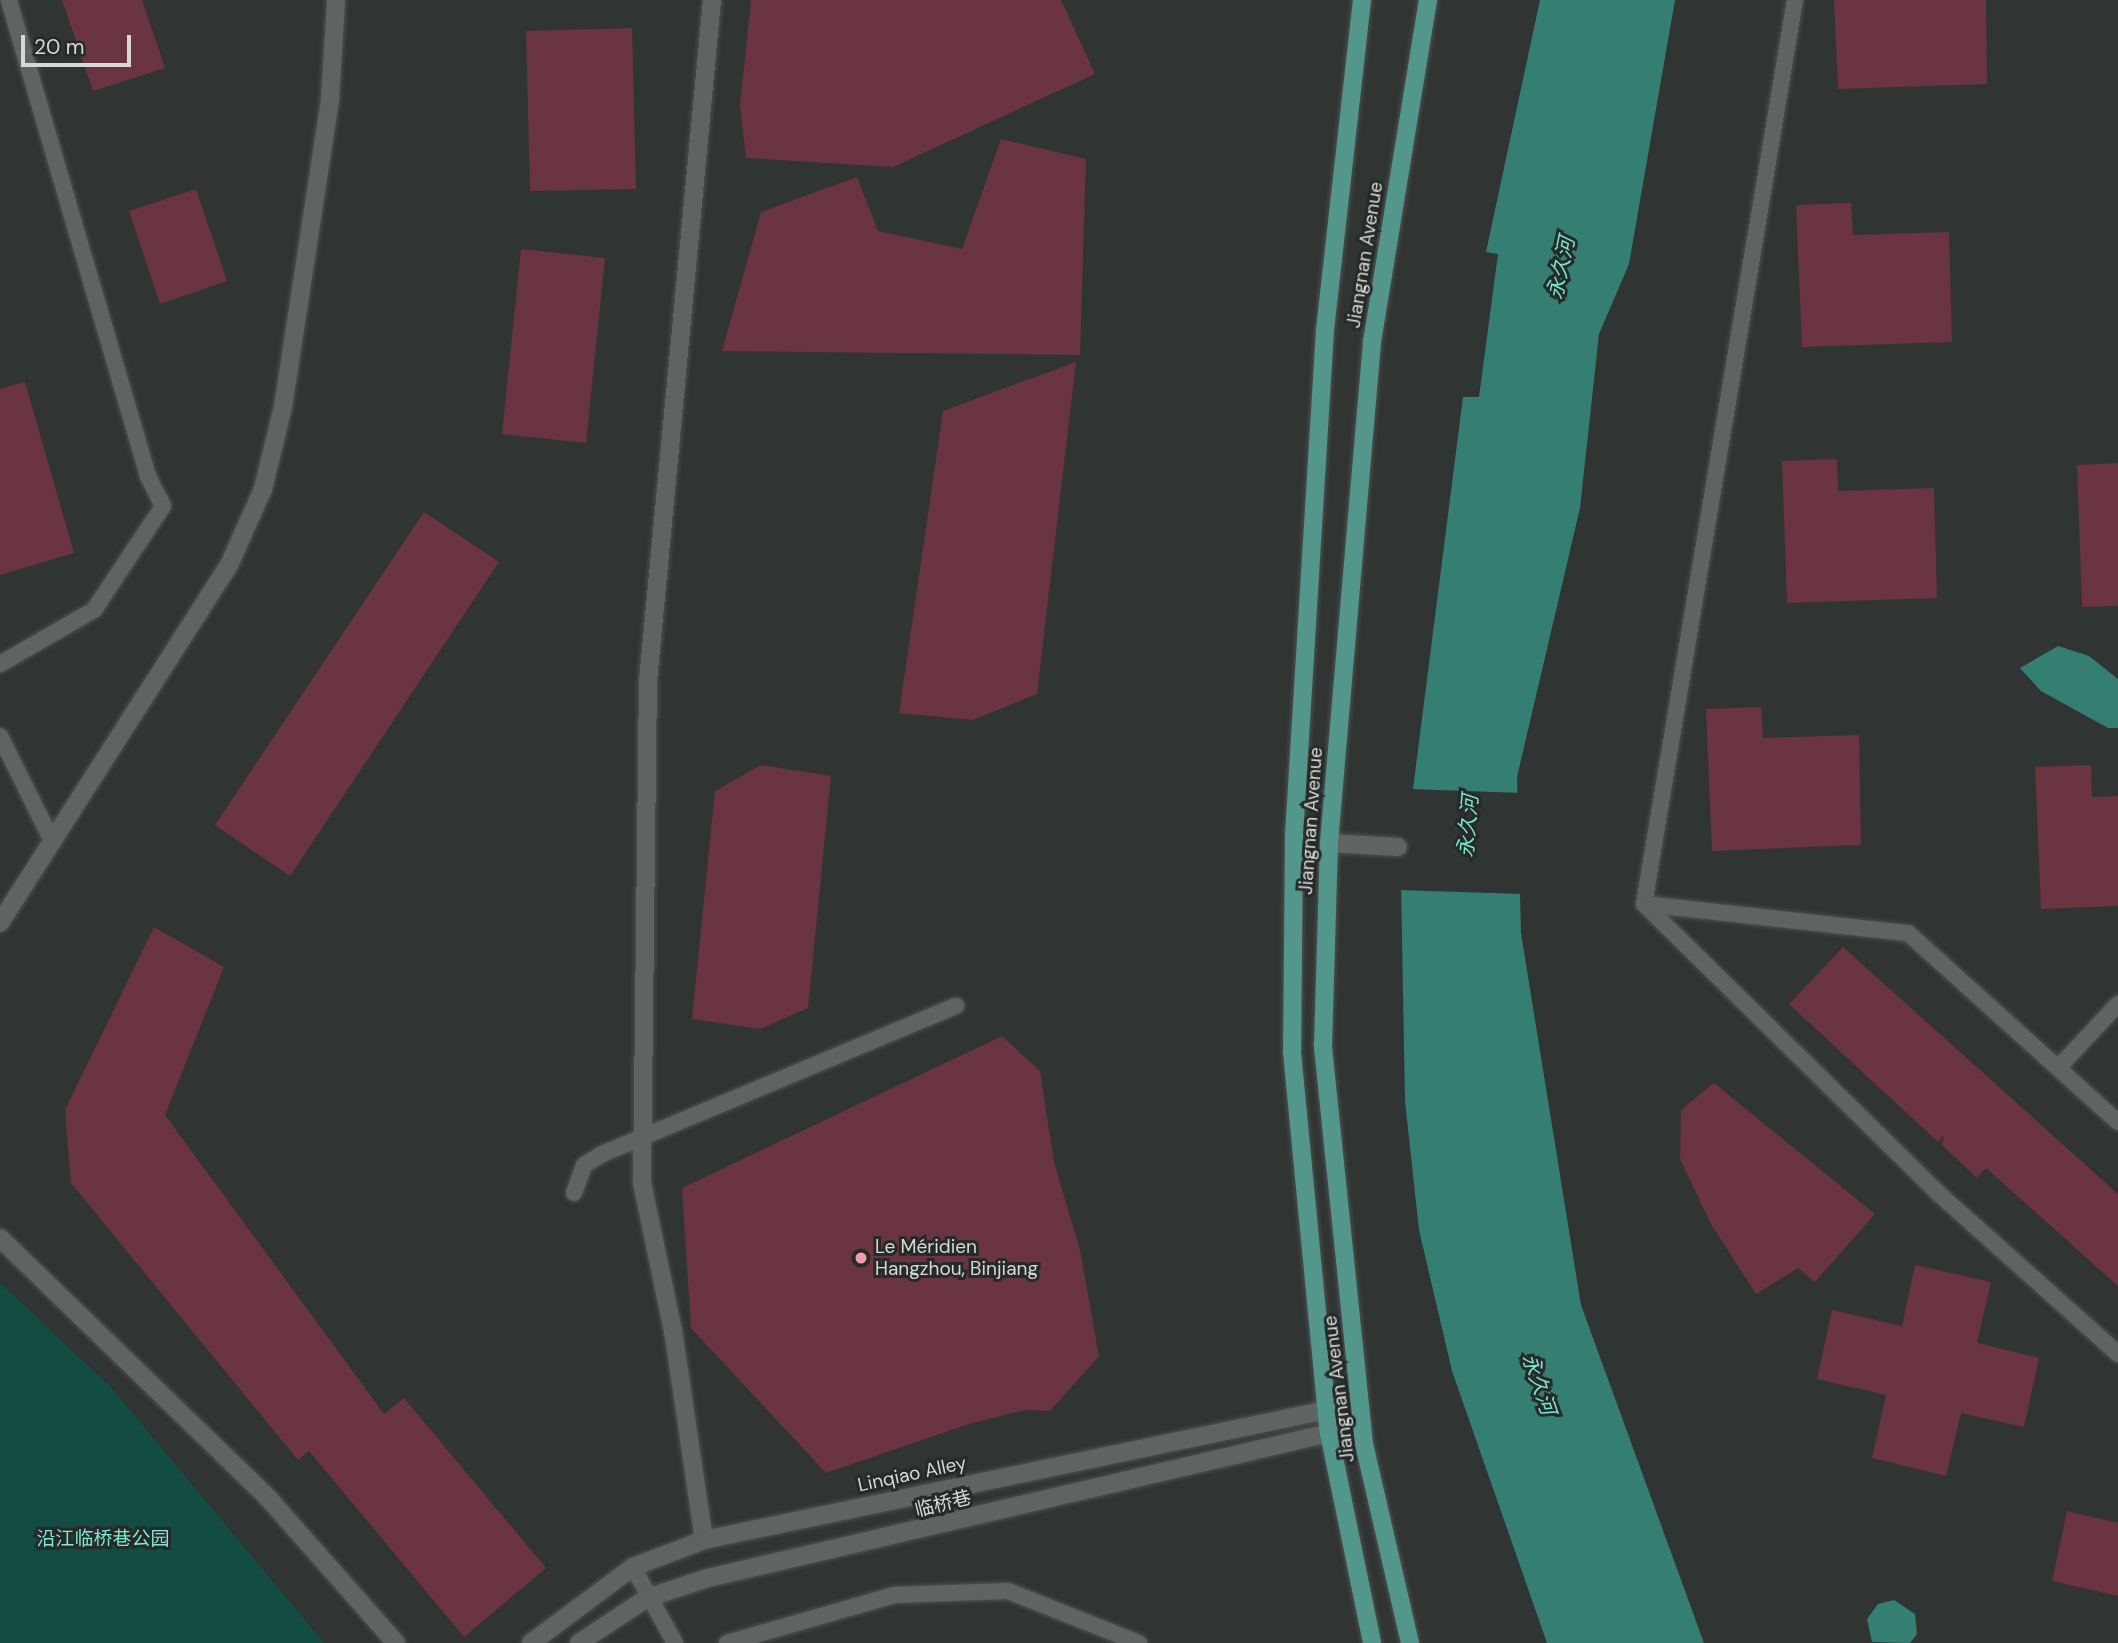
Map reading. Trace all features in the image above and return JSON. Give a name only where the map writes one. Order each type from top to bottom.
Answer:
[{"type":"main road","name":"Jiangnan Avenue","points":[[1362,0],[1325,330],[1294,835],[1292,1052],[1329,1433],[1372,1643]]},
{"type":"main road","name":"Jiangnan Avenue","points":[[1410,1643],[1364,1444],[1323,1045],[1329,843],[1372,342],[1427,0]]},
{"type":"street","points":[[0,923],[229,565],[263,489],[283,407],[318,180],[336,0]]},
{"type":"street","points":[[704,1540],[673,1331],[642,1183],[647,1135],[648,681],[712,0]]},
{"type":"street","points":[[1329,843],[1398,847]]},
{"type":"street","points":[[0,1238],[269,1499],[396,1643]]},
{"type":"street","name":"Linqiao Alley","points":[[531,1643],[633,1567],[704,1540],[1327,1410]]},
{"type":"street","name":"临桥巷","points":[[579,1643],[647,1598],[708,1578],[1329,1433]]},
{"type":"lane","points":[[0,664],[94,610],[163,506],[148,476],[9,0]]},
{"type":"lane","points":[[1644,904],[1795,0]]},
{"type":"lane","points":[[0,736],[53,843]]},
{"type":"lane","points":[[1644,904],[1909,933],[2118,1122]]},
{"type":"lane","points":[[1644,904],[1937,1192],[2118,1354]]},
{"type":"lane","points":[[2058,1068],[2118,1004]]},
{"type":"lane","points":[[574,1193],[584,1165],[647,1135],[956,1006]]},
{"type":"lane","points":[[633,1567],[647,1598],[675,1643]]},
{"type":"lane","points":[[726,1643],[894,1595],[1008,1591],[1139,1643]]},
{"type":"green space","name":"沿江临桥巷公园","points":[[0,1283],[110,1386],[324,1643],[0,1643]]},
{"type":"water","name":"永久河","points":[[1540,0],[1675,0],[1629,264],[1599,334],[1580,508],[1517,777],[1521,933],[1581,1305],[1704,1643],[1547,1643],[1452,1371],[1419,1230],[1405,1101],[1401,883],[1463,397],[1479,397],[1498,254],[1486,252]]},
{"type":"water","points":[[2058,646],[2089,656],[2118,679],[2118,728],[2108,728],[2041,691],[2020,668]]},
{"type":"water","points":[[1894,1600],[1915,1614],[1917,1634],[1910,1643],[1872,1642],[1867,1619],[1878,1604]]},
{"type":"pier","points":[[1410,789],[1521,793],[1523,894],[1398,890]]},
{"type":"building","points":[[62,0],[142,0],[165,68],[93,91]]},
{"type":"building","points":[[751,0],[1061,0],[1095,74],[893,167],[746,158],[740,106]]},
{"type":"building","points":[[1834,0],[1986,0],[1987,84],[1838,89]]},
{"type":"building","points":[[632,28],[636,189],[530,191],[526,31]]},
{"type":"building","points":[[1001,139],[1086,159],[1080,355],[722,351],[761,212],[857,177],[878,231],[962,249]]},
{"type":"building","points":[[196,189],[227,281],[160,304],[129,211]]},
{"type":"building","points":[[1851,203],[1853,235],[1949,232],[1952,342],[1802,347],[1796,205]]},
{"type":"building","points":[[521,249],[605,258],[586,443],[502,434]]},
{"type":"building","points":[[1076,362],[1037,694],[973,720],[899,713],[943,411]]},
{"type":"building","points":[[25,382],[74,553],[0,575],[0,389]]},
{"type":"building","points":[[1837,459],[1838,491],[1934,488],[1937,598],[1787,603],[1782,461]]},
{"type":"building","points":[[2118,463],[2118,606],[2082,607],[2077,465]]},
{"type":"building","points":[[424,512],[499,562],[290,876],[215,825]]},
{"type":"building","points":[[1761,707],[1763,738],[1859,735],[1861,845],[1712,851],[1706,709]]},
{"type":"building","points":[[761,765],[831,776],[808,1008],[760,1029],[692,1019],[715,791]]},
{"type":"building","points":[[2091,765],[2092,797],[2118,796],[2118,906],[2041,909],[2035,767]]},
{"type":"building","points":[[154,927],[224,967],[165,1115],[384,1414],[404,1398],[546,1568],[464,1637],[309,1451],[298,1460],[71,1183],[65,1110]]},
{"type":"building","points":[[1843,947],[2118,1194],[2118,1286],[1986,1168],[1977,1178],[1942,1145],[1944,1135],[1938,1142],[1789,1004]]},
{"type":"building","points":[[1002,1036],[1040,1071],[1054,1162],[1080,1250],[1099,1356],[1050,1411],[1025,1410],[972,1423],[826,1473],[691,1328],[682,1188]]},
{"type":"building","points":[[1714,1083],[1875,1214],[1815,1282],[1798,1268],[1756,1294],[1711,1224],[1680,1159],[1681,1110]]},
{"type":"building","points":[[1915,1265],[1991,1282],[1977,1343],[2039,1358],[2024,1427],[1961,1413],[1946,1476],[1872,1458],[1886,1395],[1817,1379],[1832,1310],[1902,1326]]},
{"type":"building","points":[[2067,1511],[2118,1523],[2118,1596],[2052,1581]]},
{"type":"place","name":"Le Méridien Hangzhou, Binjiang","points":[[861,1258]]}]
